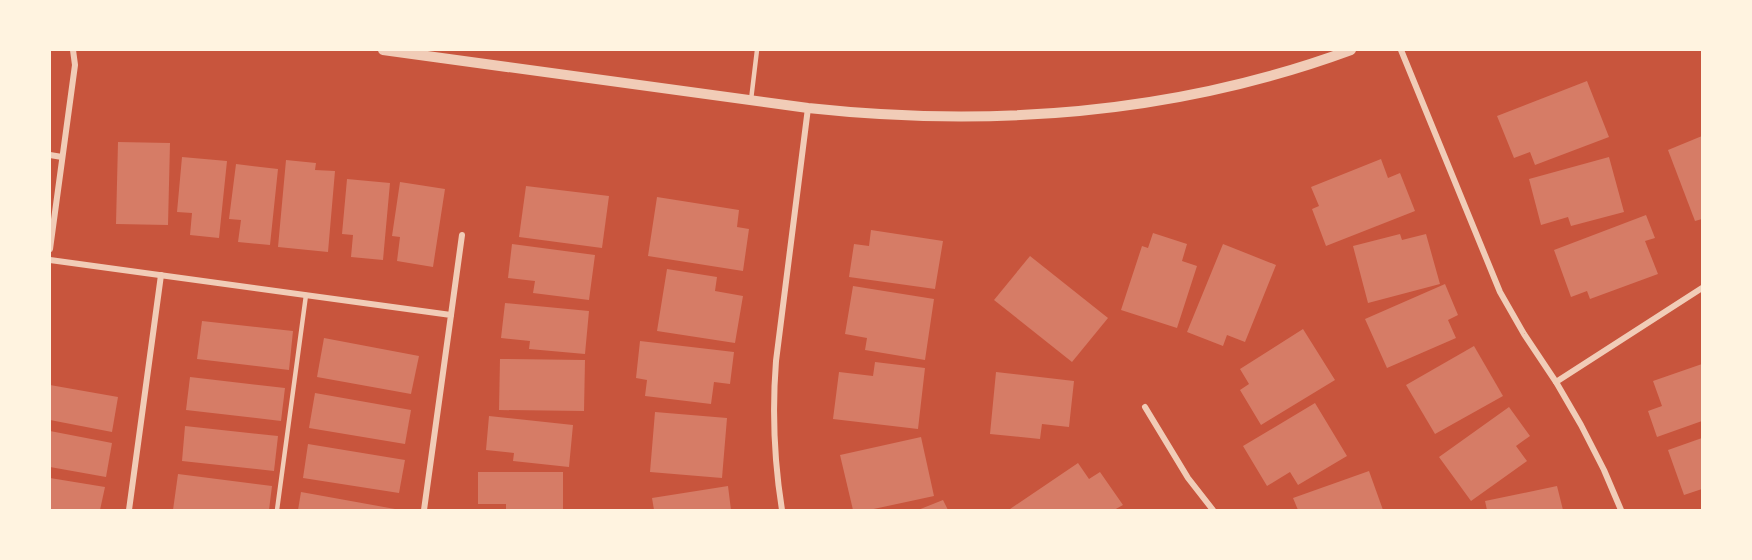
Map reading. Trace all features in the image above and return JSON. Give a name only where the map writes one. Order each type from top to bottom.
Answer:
[{"type":"street","points":[[50,249],[75,64],[73,50]]},
{"type":"street","points":[[383,50],[808,108],[875,115],[938,117],[1075,112],[1142,104],[1240,85],[1351,50]]},
{"type":"street","points":[[1401,50],[1500,292],[1524,334],[1556,382],[1590,443],[1621,510]]},
{"type":"street","points":[[782,510],[773,435],[774,390],[808,108]]},
{"type":"street","points":[[50,155],[62,157]]},
{"type":"street","points":[[424,510],[462,235]]},
{"type":"street","points":[[50,260],[451,315]]},
{"type":"street","points":[[129,510],[161,275]]},
{"type":"street","points":[[1556,382],[1702,288]]},
{"type":"street","points":[[1145,407],[1188,478],[1213,510]]},
{"type":"lane","points":[[751,100],[758,50]]},
{"type":"lane","points":[[277,510],[306,295]]},
{"type":"building","points":[[1587,81],[1609,137],[1535,165],[1530,152],[1514,158],[1497,116]]},
{"type":"building","points":[[1702,136],[1702,219],[1695,221],[1668,150]]},
{"type":"building","points":[[118,142],[170,143],[168,225],[116,224]]},
{"type":"building","points":[[182,157],[227,161],[219,238],[190,235],[192,213],[177,212]]},
{"type":"building","points":[[1609,157],[1624,212],[1571,226],[1568,217],[1541,225],[1529,179]]},
{"type":"building","points":[[1381,159],[1388,178],[1400,173],[1415,211],[1326,246],[1312,209],[1319,206],[1311,187]]},
{"type":"building","points":[[286,160],[316,163],[315,170],[335,171],[328,252],[278,247]]},
{"type":"building","points":[[236,164],[278,169],[270,245],[238,242],[241,220],[229,219]]},
{"type":"building","points":[[347,179],[390,183],[383,260],[351,257],[353,235],[342,234]]},
{"type":"building","points":[[400,182],[445,189],[433,267],[397,261],[400,237],[392,236]]},
{"type":"building","points":[[526,186],[609,196],[602,248],[519,237]]},
{"type":"building","points":[[657,197],[739,210],[737,227],[749,229],[743,271],[648,256]]},
{"type":"building","points":[[1646,215],[1655,238],[1645,241],[1658,274],[1590,299],[1587,291],[1571,297],[1554,250]]},
{"type":"building","points":[[871,230],[943,241],[935,289],[849,277],[854,244],[869,246]]},
{"type":"building","points":[[1153,233],[1187,244],[1182,261],[1197,266],[1177,328],[1121,310],[1142,246],[1148,248]]},
{"type":"building","points":[[1400,234],[1402,240],[1426,234],[1440,284],[1368,303],[1353,246]]},
{"type":"building","points":[[512,244],[595,255],[589,300],[533,293],[535,281],[508,278]]},
{"type":"building","points":[[1223,244],[1276,265],[1245,342],[1227,335],[1223,346],[1187,332]]},
{"type":"building","points":[[1030,256],[1108,318],[1072,362],[994,300]]},
{"type":"building","points":[[667,269],[717,277],[715,291],[743,296],[735,343],[657,331]]},
{"type":"building","points":[[1445,284],[1458,315],[1448,320],[1456,338],[1387,368],[1365,319]]},
{"type":"building","points":[[853,286],[934,299],[925,360],[865,350],[867,338],[845,334]]},
{"type":"building","points":[[505,303],[589,311],[585,354],[529,349],[530,341],[501,338]]},
{"type":"building","points":[[202,321],[293,331],[289,370],[197,359]]},
{"type":"building","points":[[1303,329],[1335,380],[1261,425],[1240,390],[1249,384],[1240,369]]},
{"type":"building","points":[[324,338],[419,356],[411,394],[317,377]]},
{"type":"building","points":[[640,341],[734,352],[730,384],[714,382],[711,404],[645,396],[647,380],[636,378]]},
{"type":"building","points":[[1474,346],[1503,396],[1435,434],[1406,385]]},
{"type":"building","points":[[500,359],[585,360],[584,411],[499,410]]},
{"type":"building","points":[[875,362],[925,368],[918,429],[833,419],[839,372],[873,376]]},
{"type":"building","points":[[1702,364],[1702,421],[1657,437],[1648,411],[1662,406],[1653,381]]},
{"type":"building","points":[[996,372],[1074,381],[1069,427],[1042,424],[1040,439],[990,434]]},
{"type":"building","points":[[190,377],[285,388],[281,421],[186,410]]},
{"type":"building","points":[[50,385],[118,397],[112,432],[50,420]]},
{"type":"building","points":[[315,393],[411,410],[405,444],[309,428]]},
{"type":"building","points":[[1315,403],[1347,456],[1298,485],[1290,472],[1267,486],[1243,446]]},
{"type":"building","points":[[1509,407],[1530,436],[1516,446],[1527,461],[1471,501],[1439,457]]},
{"type":"building","points":[[655,412],[727,418],[722,478],[650,472]]},
{"type":"building","points":[[489,416],[573,425],[569,467],[513,461],[514,453],[486,450]]},
{"type":"building","points":[[185,426],[278,436],[274,471],[182,461]]},
{"type":"building","points":[[50,431],[112,443],[106,477],[50,467]]},
{"type":"building","points":[[921,437],[934,496],[869,510],[853,510],[840,455]]},
{"type":"building","points":[[1702,438],[1702,489],[1684,495],[1668,450]]},
{"type":"building","points":[[308,444],[405,460],[399,493],[303,478]]},
{"type":"building","points":[[1078,463],[1089,479],[1100,472],[1123,505],[1114,510],[1010,509]]},
{"type":"building","points":[[1369,471],[1383,510],[1298,510],[1293,498]]},
{"type":"building","points":[[478,472],[563,472],[563,510],[506,510],[506,504],[478,504]]},
{"type":"building","points":[[178,474],[272,486],[269,510],[173,510]]},
{"type":"building","points":[[50,478],[105,487],[100,510],[50,510]]},
{"type":"building","points":[[728,486],[731,510],[654,510],[652,498]]},
{"type":"building","points":[[1557,486],[1563,510],[1487,510],[1485,501]]},
{"type":"building","points":[[301,492],[395,509],[395,510],[298,510]]},
{"type":"building","points":[[943,500],[948,510],[918,510]]}]
